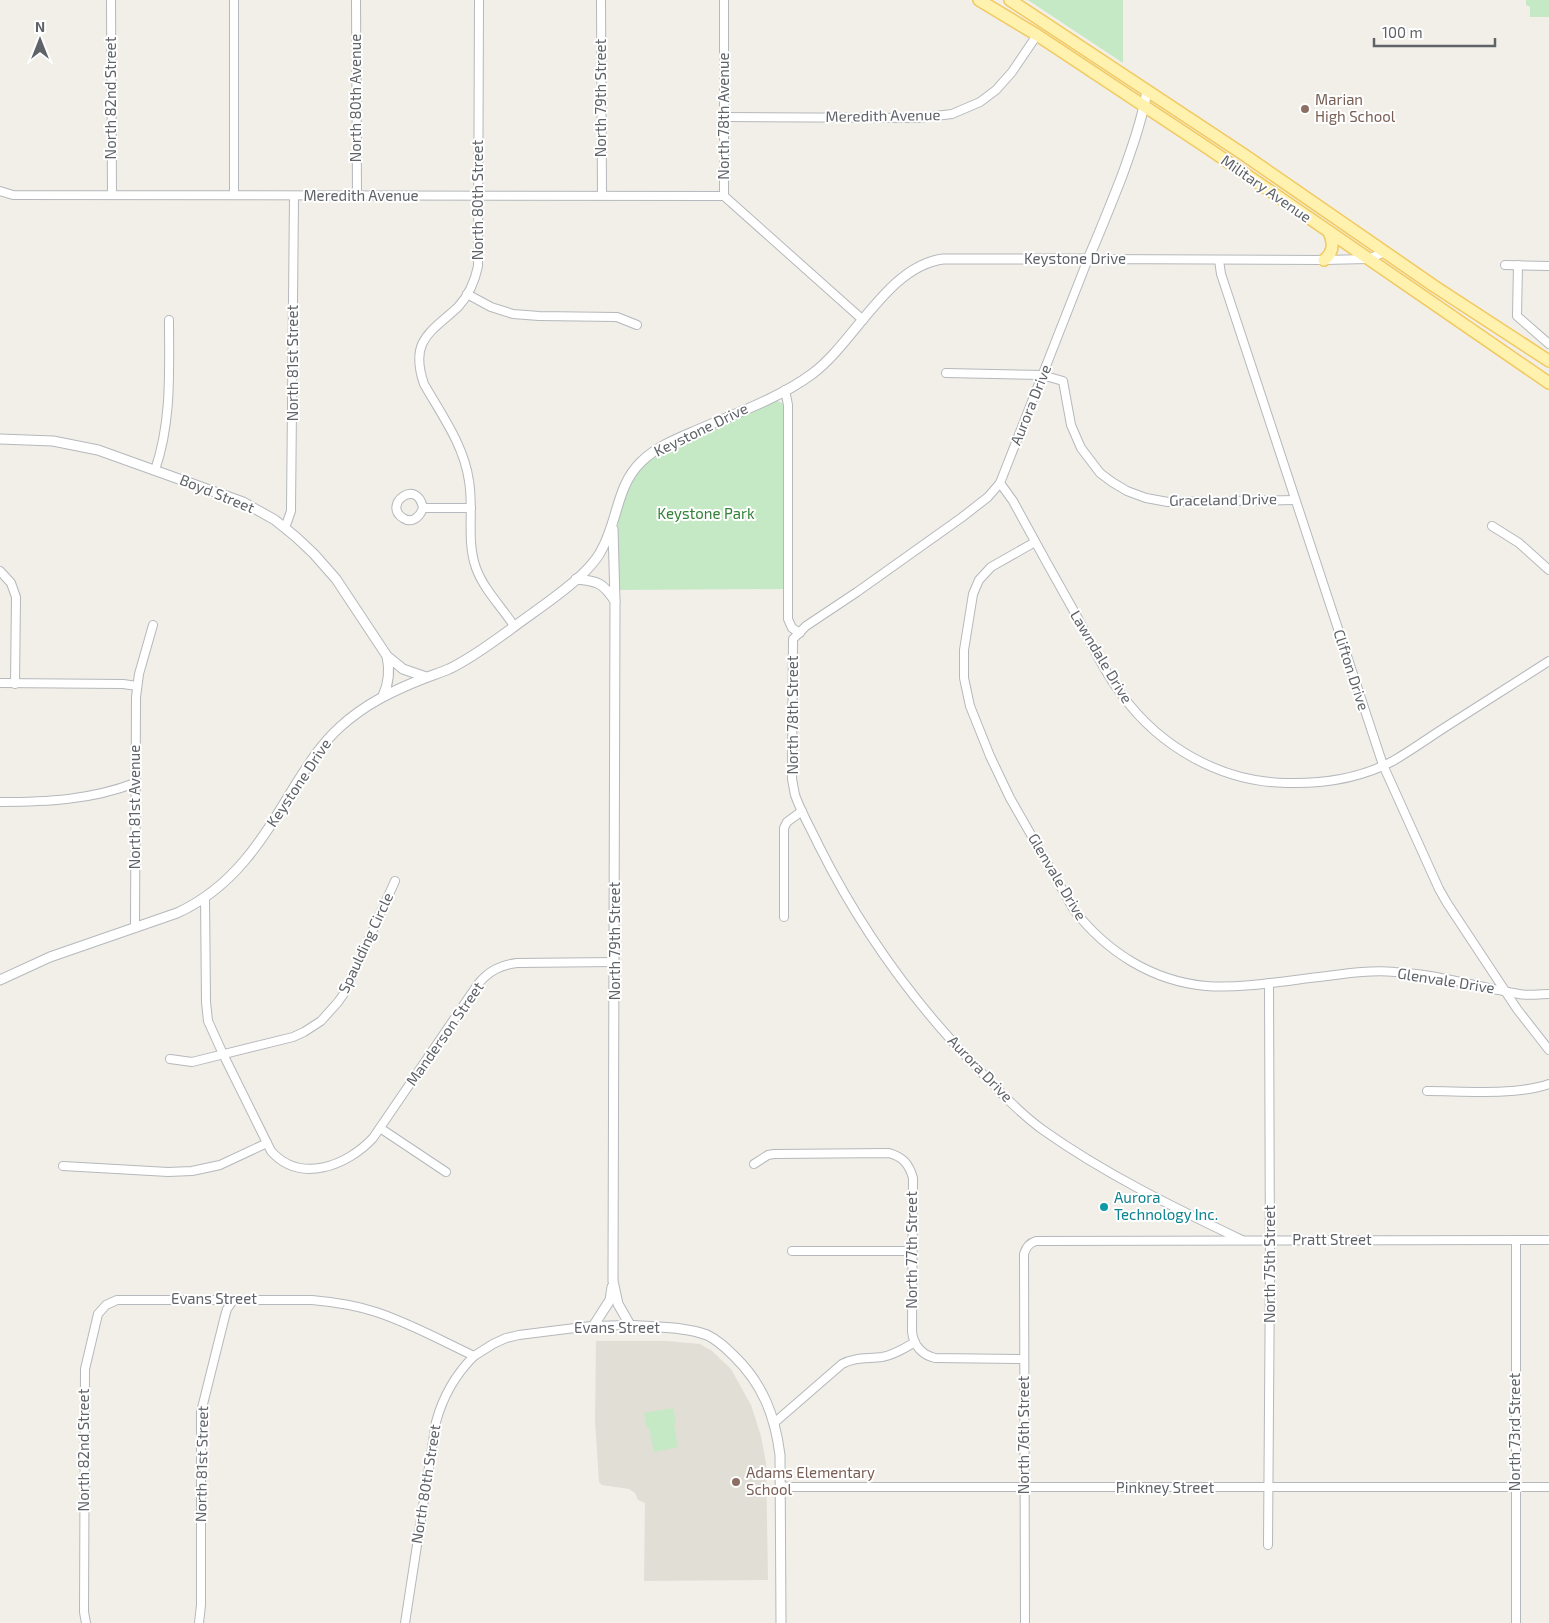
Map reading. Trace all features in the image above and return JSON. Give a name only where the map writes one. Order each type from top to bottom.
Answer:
[{"type":"main road","name":"Military Avenue","points":[[979,0],[1037,35],[1145,107],[1549,383]]},
{"type":"main road","name":"Military Avenue","points":[[1010,0],[1243,154],[1434,286],[1549,361]]},
{"type":"main road","points":[[1324,260],[1330,255],[1333,245],[1329,232]]},
{"type":"street","name":"North 82nd Street","points":[[111,0],[112,195]]},
{"type":"street","points":[[234,0],[234,195]]},
{"type":"street","name":"North 80th Avenue","points":[[356,0],[357,195]]},
{"type":"street","name":"North 80th Street","points":[[479,0],[478,266],[474,281],[458,307],[431,330],[425,338],[419,362],[424,384],[464,458],[470,482],[471,545],[477,569],[484,584],[514,626]]},
{"type":"street","name":"North 79th Street","points":[[601,0],[602,195]]},
{"type":"street","name":"North 78th Avenue","points":[[724,0],[724,196],[863,320]]},
{"type":"street","name":"Meredith Avenue","points":[[724,117],[918,118],[952,114],[972,106],[996,90],[1012,72],[1037,35]]},
{"type":"street","name":"Aurora Drive","points":[[800,633],[806,626],[963,516],[988,497],[1000,483],[1134,144],[1145,107],[1147,91]]},
{"type":"street","name":"Meredith Avenue","points":[[0,191],[13,196],[724,196]]},
{"type":"street","name":"North 81st Street","points":[[285,528],[291,511],[294,197]]},
{"type":"street","name":"Keystone Drive","points":[[0,980],[50,957],[192,906],[205,897],[228,879],[249,856],[275,819],[309,763],[326,741],[351,717],[383,696],[426,677],[448,670],[471,657],[589,568],[599,555],[613,524],[619,499],[626,482],[635,468],[647,456],[677,439],[801,382],[822,366],[892,287],[908,273],[926,263],[936,260],[968,258],[1368,259],[1385,252]]},
{"type":"street","name":"Clifton Drive","points":[[1219,260],[1221,274],[1383,765],[1439,889],[1464,931],[1505,991],[1549,1050]]},
{"type":"street","points":[[1505,265],[1549,266]]},
{"type":"street","points":[[1518,265],[1517,316],[1549,344]]},
{"type":"street","points":[[467,294],[491,307],[513,314],[617,317],[637,325]]},
{"type":"street","points":[[155,470],[163,443],[167,417],[169,320]]},
{"type":"street","points":[[946,373],[1042,376]]},
{"type":"street","name":"Graceland Drive","points":[[1042,376],[1063,381],[1071,425],[1081,448],[1100,472],[1126,491],[1146,498],[1168,502],[1295,500]]},
{"type":"street","points":[[785,390],[788,405],[788,619],[792,628],[800,633]]},
{"type":"street","name":"Boyd Street","points":[[0,439],[45,440],[98,450],[243,502],[266,514],[314,554],[336,578],[387,656],[403,668],[426,677]]},
{"type":"street","name":"Lawndale Drive","points":[[1000,483],[1013,501],[1120,693],[1148,725],[1180,750],[1202,763],[1226,772],[1250,779],[1276,783],[1330,781],[1352,776],[1392,761],[1549,661]]},
{"type":"street","points":[[423,508],[470,508]]},
{"type":"street","name":"North 79th Street","points":[[594,1325],[610,1300],[613,1281],[615,601],[613,524]]},
{"type":"street","points":[[1492,526],[1519,543],[1549,570]]},
{"type":"street","name":"Glenvale Drive","points":[[1035,542],[991,567],[979,580],[973,594],[964,650],[964,678],[970,706],[990,756],[1010,798],[1074,910],[1094,934],[1135,964],[1152,972],[1188,983],[1220,986],[1359,972],[1395,972],[1435,976],[1520,994],[1549,994]]},
{"type":"street","points":[[0,571],[11,583],[16,597],[15,684]]},
{"type":"street","points":[[576,579],[591,580],[600,584],[606,588],[615,601]]},
{"type":"street","name":"North 81st Avenue","points":[[135,928],[137,686],[153,626]]},
{"type":"street","name":"North 78th Street","points":[[800,633],[793,639],[792,779],[794,795],[802,811]]},
{"type":"street","points":[[383,696],[389,676],[387,656]]},
{"type":"street","points":[[0,684],[123,684],[137,686]]},
{"type":"street","points":[[0,802],[72,800],[105,793],[135,783]]},
{"type":"street","points":[[784,917],[784,828],[788,822],[802,811]]},
{"type":"street","name":"Aurora Drive","points":[[802,811],[844,895],[882,954],[938,1026],[998,1090],[1042,1129],[1098,1166],[1144,1192],[1242,1240]]},
{"type":"street","name":"Spaulding Circle","points":[[170,1059],[192,1062],[293,1037],[312,1027],[328,1014],[345,992],[395,881]]},
{"type":"street","points":[[63,1166],[192,1172],[220,1165],[267,1143],[211,1029],[207,1011],[205,897]]},
{"type":"street","name":"Manderson Street","points":[[267,1143],[274,1154],[288,1164],[304,1168],[323,1167],[341,1163],[357,1154],[373,1138],[478,984],[488,974],[502,966],[517,963],[615,962]]},
{"type":"street","name":"North 75th Street","points":[[1268,1545],[1270,1488],[1269,982]]},
{"type":"street","points":[[1427,1091],[1514,1090],[1538,1088],[1549,1084]]},
{"type":"street","points":[[380,1128],[446,1172]]},
{"type":"street","name":"North 77th Street","points":[[754,1164],[768,1155],[774,1154],[889,1153],[903,1159],[908,1165],[912,1178],[912,1332],[915,1342]]},
{"type":"street","name":"North 73rd Street","points":[[1516,1240],[1516,1623]]},
{"type":"street","name":"Pratt Street","points":[[1026,1247],[1031,1242],[1036,1241],[1549,1240]]},
{"type":"street","name":"North 76th Street","points":[[1025,1623],[1024,1254],[1026,1247]]},
{"type":"street","points":[[792,1252],[912,1251]]},
{"type":"street","name":"North 79th Street","points":[[613,1281],[618,1304],[630,1325]]},
{"type":"street","name":"North 81st Street","points":[[199,1623],[201,1605],[201,1412],[227,1309],[234,1299]]},
{"type":"street","name":"North 82nd Street","points":[[86,1623],[84,1612],[84,1378],[98,1314],[106,1305],[117,1300]]},
{"type":"street","name":"Evans Street","points":[[117,1300],[312,1300],[356,1306],[400,1321],[474,1356],[485,1348],[506,1338],[555,1329],[594,1325],[630,1325],[696,1332],[722,1344],[746,1368],[771,1412],[774,1423]]},
{"type":"street","points":[[781,1623],[780,1455],[774,1423],[842,1364],[855,1359],[889,1355],[915,1342],[920,1351],[927,1356],[935,1358],[1024,1359]]},
{"type":"street","name":"North 80th Street","points":[[405,1623],[438,1412],[459,1371],[474,1356]]},
{"type":"street","name":"Pinkney Street","points":[[780,1486],[1549,1487]]},
{"type":"shaded area","points":[[596,1341],[667,1341],[700,1344],[712,1351],[731,1369],[751,1405],[761,1436],[766,1463],[768,1580],[644,1581],[645,1503],[638,1500],[635,1493],[629,1489],[602,1485],[599,1482],[595,1420]]},
{"type":"green space","points":[[1028,0],[1123,0],[1123,63]]},
{"type":"green space","points":[[1526,0],[1549,0],[1549,17],[1530,17],[1530,7],[1526,5]]},
{"type":"green space","name":"Keystone Park","points":[[775,400],[782,403],[784,407],[783,589],[619,590],[618,519],[627,487],[636,473],[647,462],[678,441]]},
{"type":"green space","points":[[673,1408],[678,1447],[654,1452],[644,1413]]},
{"type":"place","name":"Marian High School","points":[[1305,109]]},
{"type":"place","name":"Aurora Technology Inc.","points":[[1104,1207]]},
{"type":"place","name":"Adams Elementary School","points":[[736,1482]]}]
